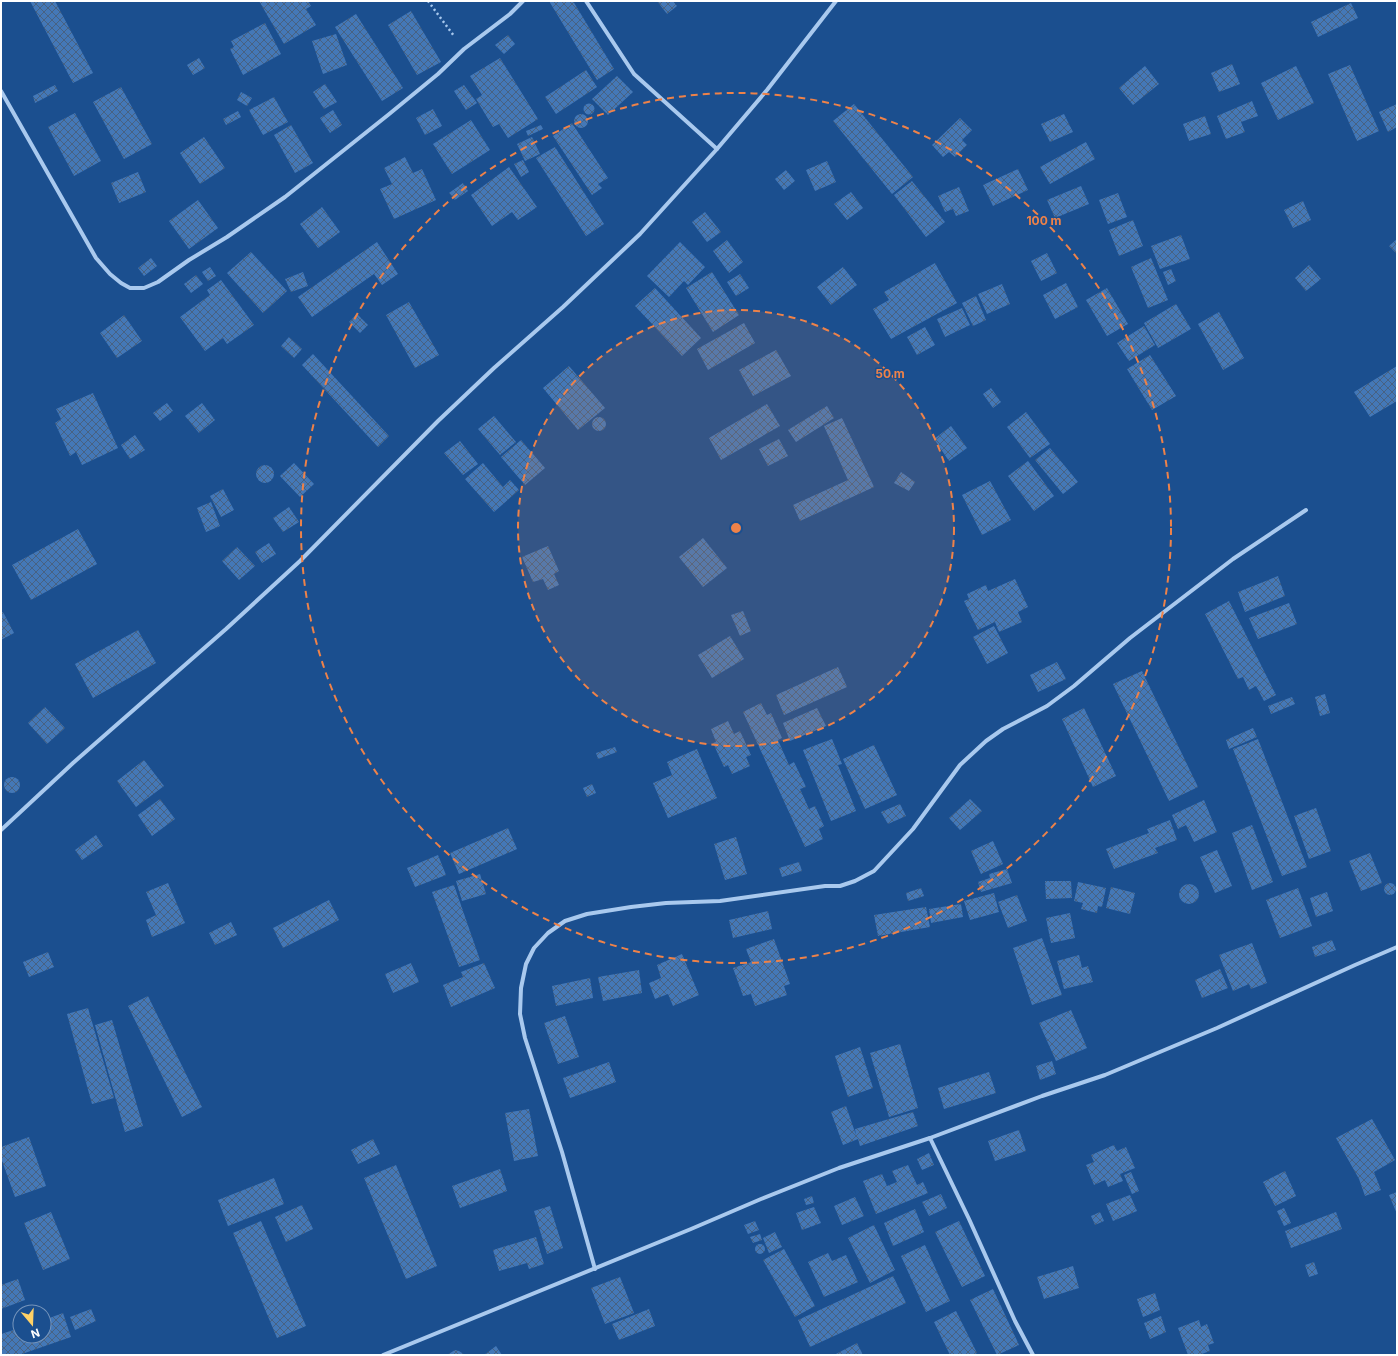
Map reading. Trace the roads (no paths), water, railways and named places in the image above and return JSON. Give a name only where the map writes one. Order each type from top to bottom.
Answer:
[{"type":"street","points":[[1,91],[96,258],[110,274],[121,283],[130,288],[144,288],[158,282],[285,197],[388,116],[438,74],[464,49],[510,14],[523,1]]},
{"type":"street","points":[[586,1],[634,74],[717,149]]},
{"type":"street","points":[[1,830],[300,561],[438,421],[494,368],[563,307],[640,234],[717,149],[767,90],[836,1]]},
{"type":"street","points":[[595,1268],[562,1152],[525,1038],[520,1014],[521,988],[526,964],[534,948],[548,933],[565,921],[605,910],[666,904],[720,901],[826,886],[840,886],[855,881],[874,871],[913,829],[960,765],[986,741],[1004,729],[1047,706],[1074,686],[1130,638],[1233,559],[1306,510]]},
{"type":"street","points":[[383,1355],[691,1230],[761,1199],[839,1168],[930,1138],[1042,1096],[1105,1075],[1218,1028],[1397,947]]},
{"type":"street","points":[[930,1138],[969,1219],[1015,1321],[1033,1355]]}]
